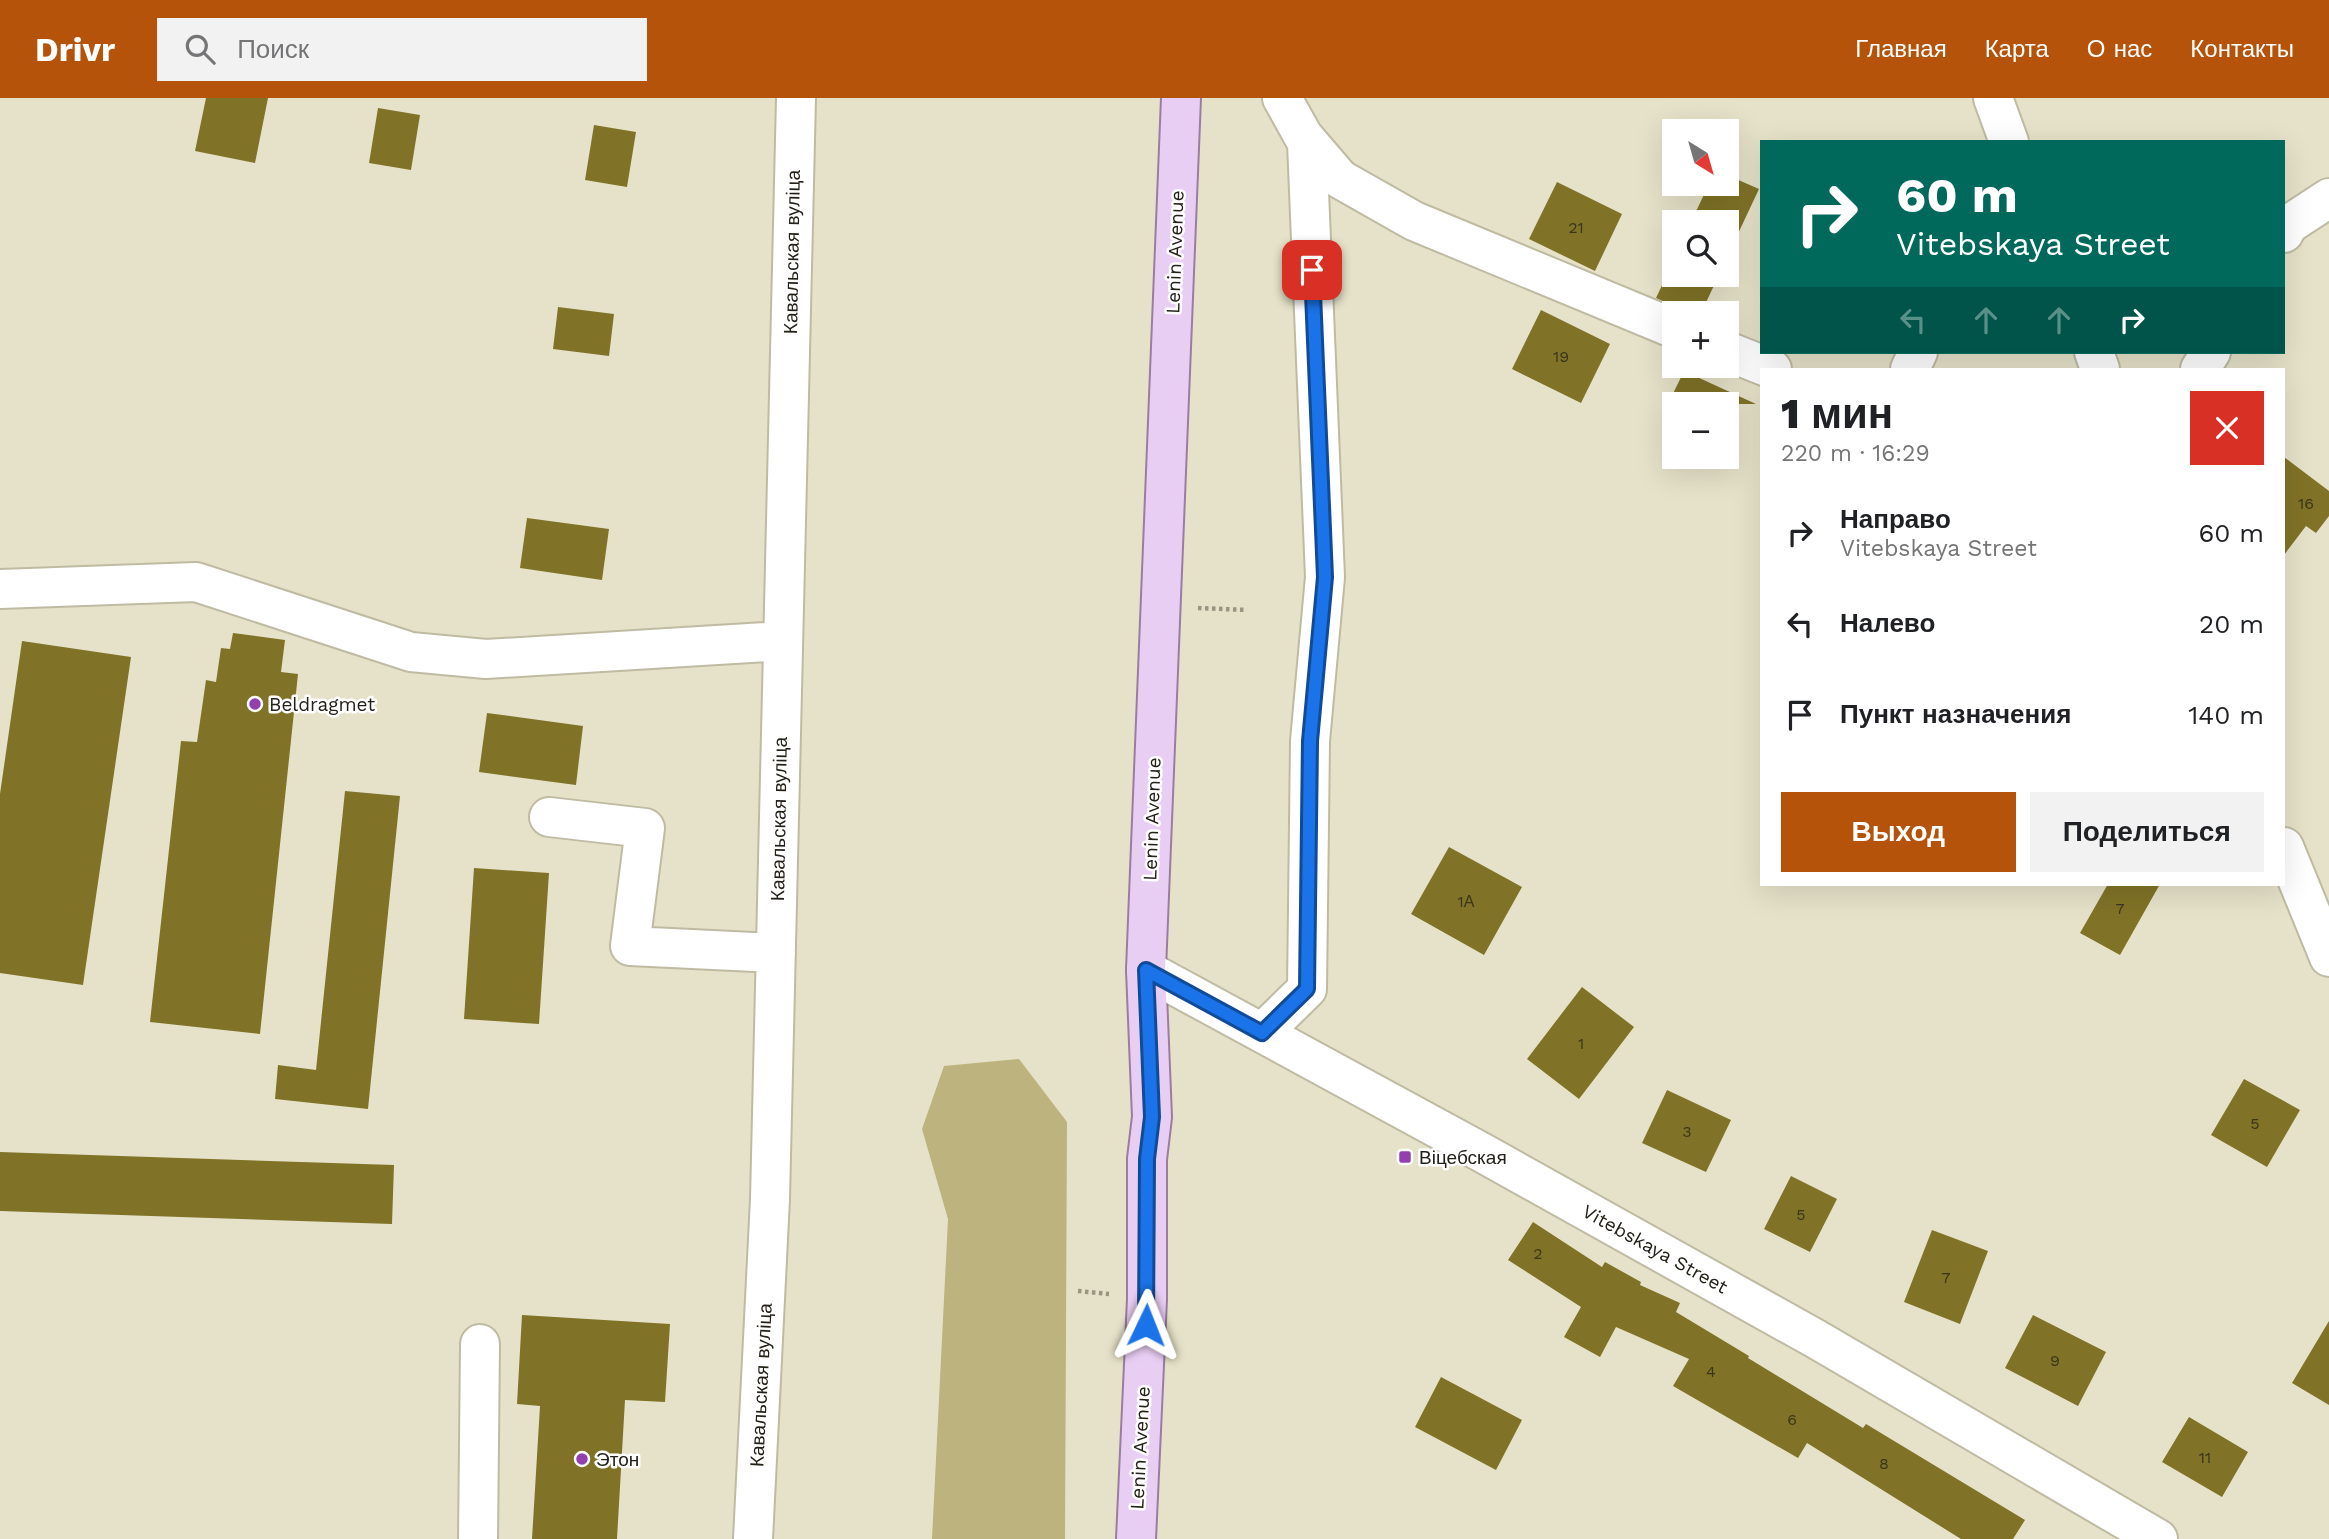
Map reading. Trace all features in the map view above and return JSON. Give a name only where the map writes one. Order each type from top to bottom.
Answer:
[{"type":"main road","name":"Lenin Avenue","points":[[1136,1539],[1147,1299],[1147,1159],[1152,1117],[1146,970],[1181,98]]},
{"type":"street","name":"Кавальская вуліца","points":[[753,1539],[770,1199],[796,98]]},
{"type":"street","points":[[1262,1033],[1307,989],[1310,741],[1325,577],[1307,143],[1282,98]]},
{"type":"street","points":[[1993,98],[2008,140]]},
{"type":"street","points":[[1304,138],[1340,179],[1414,221],[1662,324]]},
{"type":"street","points":[[2285,231],[2288,225],[2329,198]]},
{"type":"street","points":[[1739,356],[1770,368]]},
{"type":"street","points":[[0,589],[196,582],[411,653],[486,659],[783,641]]},
{"type":"street","points":[[549,817],[645,828],[630,946],[776,953]]},
{"type":"street","points":[[2285,849],[2329,954]]},
{"type":"street","name":"Vitebskaya Street","points":[[1146,970],[1816,1339],[2158,1539]]},
{"type":"street","points":[[478,1539],[481,1344]]},
{"type":"path","points":[[1161,606],[1247,610]]},
{"type":"shaded area","points":[[1019,1059],[1067,1122],[1065,1539],[932,1539],[948,1219],[922,1129],[944,1066]]},
{"type":"building","points":[[206,98],[268,98],[255,163],[195,151]]},
{"type":"building","points":[[378,108],[420,115],[411,170],[369,163]]},
{"type":"building","points":[[594,125],[636,132],[627,187],[585,180]]},
{"type":"building","points":[[1740,181],[1759,189],[1739,232],[1739,210],[1697,210],[1703,196],[1740,196]]},
{"type":"building","points":[[1557,182],[1622,214],[1595,271],[1529,239]]},
{"type":"building","points":[[1662,285],[1713,287],[1707,301],[1663,301],[1656,298]]},
{"type":"building","points":[[558,307],[614,314],[609,356],[553,349]]},
{"type":"building","points":[[1541,310],[1610,344],[1581,403],[1512,369]]},
{"type":"building","points":[[1681,378],[1699,378],[1730,392],[1674,392]]},
{"type":"building","points":[[1739,396],[1756,404],[1739,404]]},
{"type":"building","points":[[2285,458],[2329,491],[2329,516],[2316,533],[2306,526],[2285,554]]},
{"type":"building","points":[[527,518],[609,529],[602,580],[520,568]]},
{"type":"building","points":[[233,633],[285,640],[281,672],[298,674],[260,1034],[150,1022],[181,741],[197,742],[206,680],[216,682],[221,648],[230,649]]},
{"type":"building","points":[[22,641],[131,657],[83,985],[0,973],[0,794]]},
{"type":"building","points":[[487,713],[583,726],[576,785],[479,772]]},
{"type":"building","points":[[345,791],[400,796],[368,1109],[275,1099],[278,1065],[316,1070]]},
{"type":"building","points":[[1449,847],[1522,887],[1484,955],[1411,914]]},
{"type":"building","points":[[474,868],[549,873],[539,1024],[464,1019]]},
{"type":"building","points":[[2107,886],[2159,886],[2120,955],[2080,933]]},
{"type":"building","points":[[1582,987],[1634,1027],[1579,1099],[1527,1059]]},
{"type":"building","points":[[2244,1079],[2300,1110],[2267,1167],[2211,1135]]},
{"type":"building","points":[[1667,1090],[1731,1120],[1706,1172],[1642,1143]]},
{"type":"building","points":[[0,1152],[394,1165],[392,1224],[0,1211]]},
{"type":"building","points":[[1791,1176],[1837,1199],[1810,1252],[1764,1229]]},
{"type":"building","points":[[1533,1222],[1602,1267],[1605,1262],[1641,1282],[1640,1285],[1680,1303],[1676,1312],[1749,1356],[1748,1358],[1863,1428],[1866,1424],[2025,1520],[2013,1539],[1961,1539],[1807,1443],[1798,1458],[1673,1386],[1689,1359],[1616,1327],[1600,1357],[1564,1337],[1581,1307],[1508,1260]]},
{"type":"building","points":[[1932,1230],[1988,1251],[1960,1324],[1904,1302]]},
{"type":"building","points":[[522,1315],[670,1324],[665,1402],[625,1400],[617,1539],[532,1539],[540,1406],[517,1404]]},
{"type":"building","points":[[2033,1315],[2106,1352],[2078,1406],[2005,1368]]},
{"type":"building","points":[[2329,1321],[2329,1405],[2292,1383]]},
{"type":"building","points":[[1441,1377],[1522,1420],[1496,1470],[1415,1427]]},
{"type":"building","points":[[2189,1417],[2248,1452],[2222,1497],[2162,1462]]},
{"type":"place","name":"Beldragmet","points":[[255,704]]},
{"type":"place","name":"Віцебская","points":[[1405,1157]]},
{"type":"place","name":"Этон","points":[[582,1459]]},
{"type":"route","points":[[1146,1325],[1147,1159],[1152,1117],[1146,970],[1262,1033],[1307,989],[1310,741],[1325,577],[1312,270]]}]
